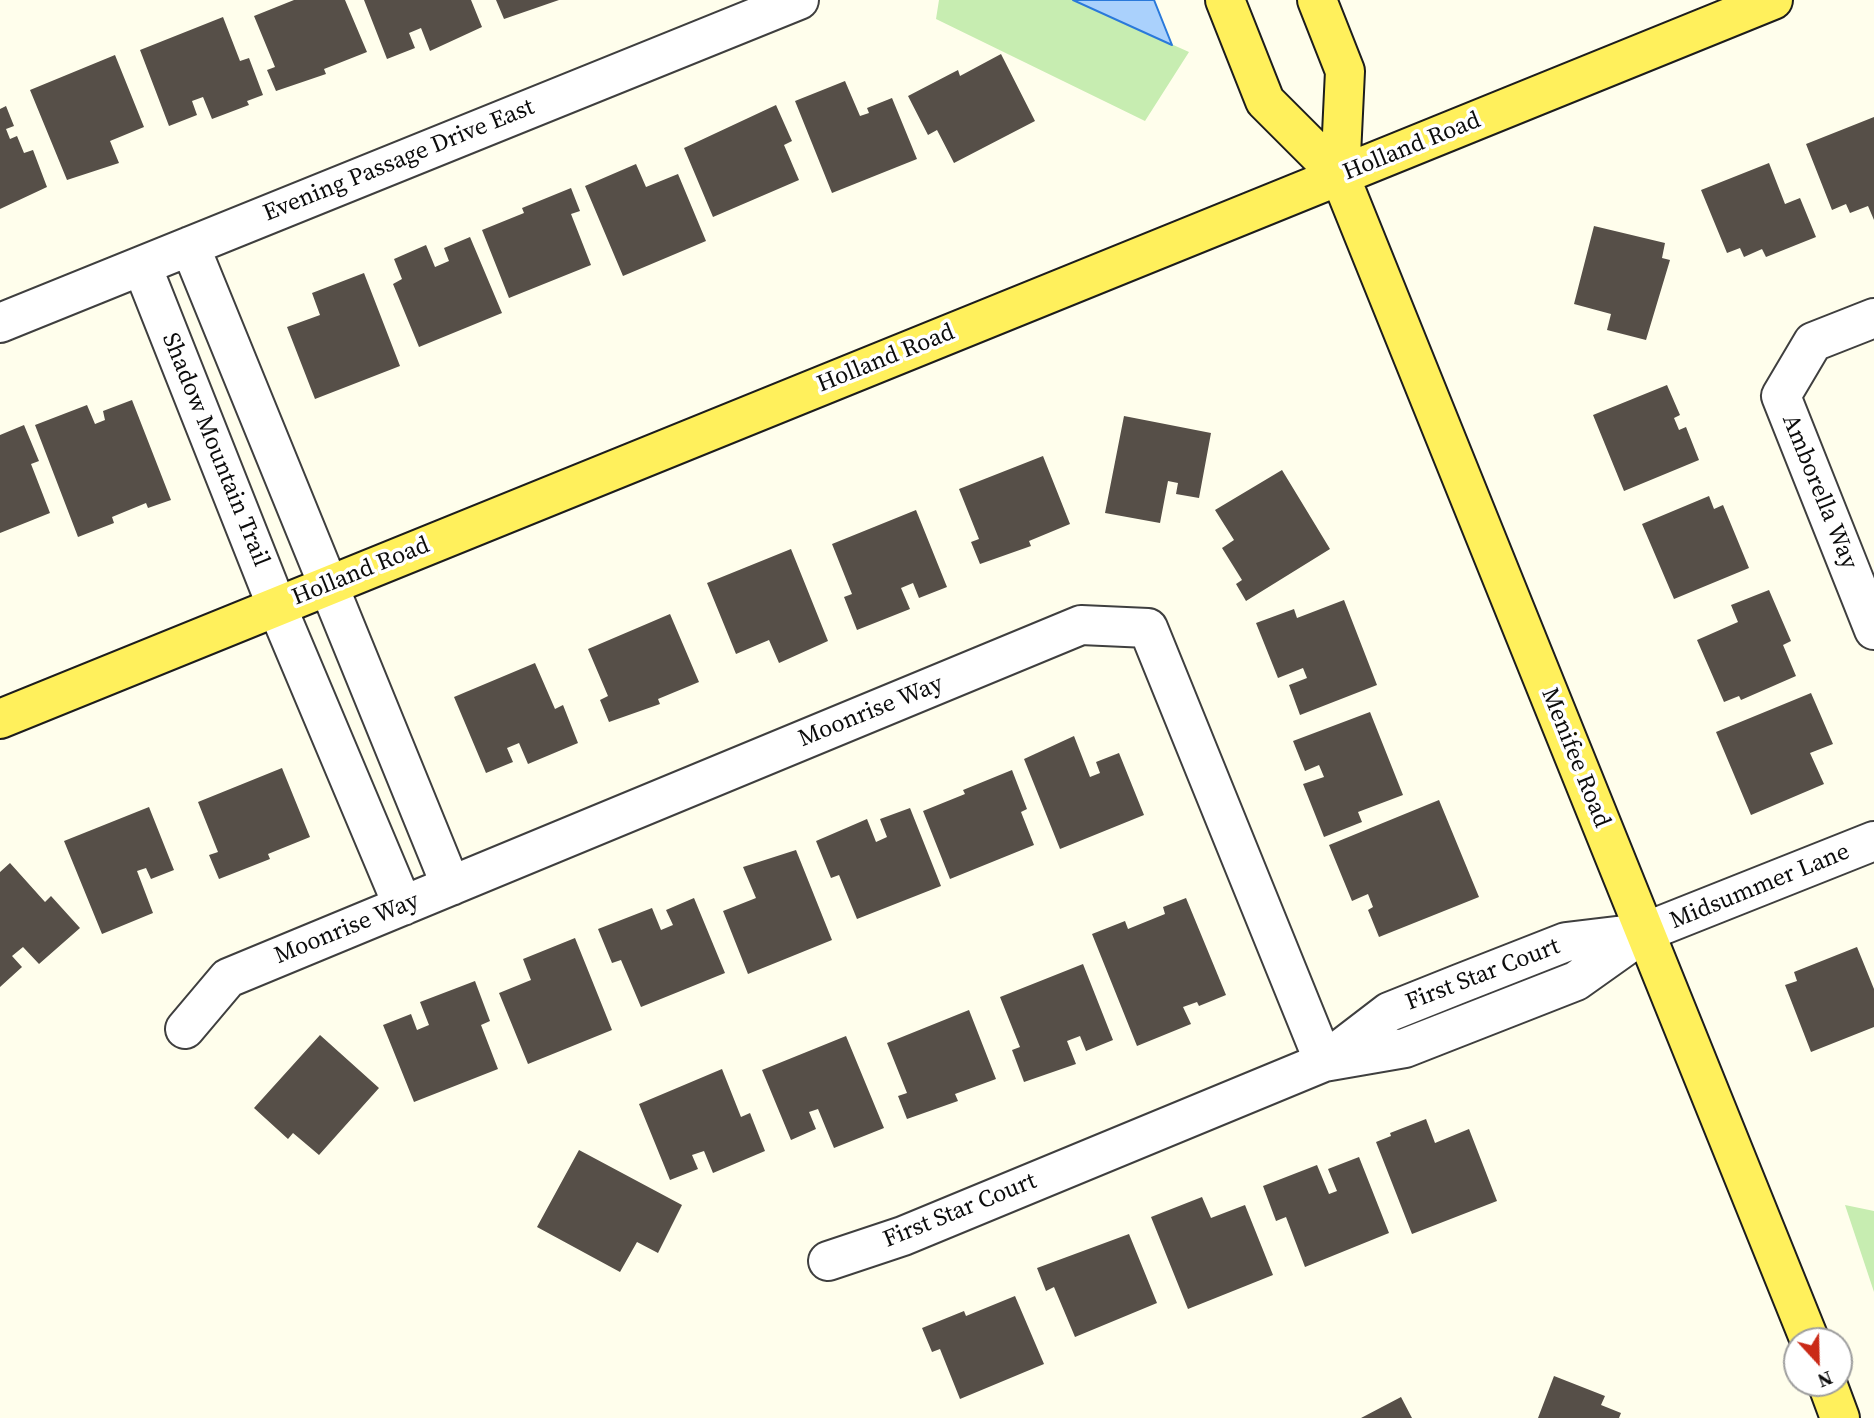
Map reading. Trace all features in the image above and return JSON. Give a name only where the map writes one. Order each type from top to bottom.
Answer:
[{"type":"main road","name":"Menifee Road","points":[[1225,0],[1265,101],[1340,176],[1804,1327]]},
{"type":"main road","name":"Menifee Road","points":[[1317,0],[1345,71],[1340,176]]},
{"type":"main road","name":"Holland Road","points":[[0,719],[1773,0]]},
{"type":"main road","points":[[1832,1397],[1840,1418]]},
{"type":"street","name":"Evening Passage Drive East","points":[[0,323],[799,0]]},
{"type":"street","points":[[190,246],[452,886]]},
{"type":"street","name":"Shadow Mountain Trail","points":[[142,265],[277,607],[403,906]]},
{"type":"street","name":"Amborella Way","points":[[1874,318],[1813,342],[1781,396],[1874,630]]},
{"type":"street","name":"Moonrise Way","points":[[185,1029],[228,978],[1081,625],[1148,628],[1324,1062]]},
{"type":"street","name":"Midsummer Lane","points":[[1645,932],[1874,841]]},
{"type":"street","name":"First Star Court","points":[[828,1261],[903,1236],[1324,1062],[1389,1012],[1566,942],[1645,932]]},
{"type":"green space","points":[[939,0],[1073,0],[1189,52],[1145,121],[936,19]]},
{"type":"green space","points":[[1845,1205],[1874,1211],[1874,1292]]},
{"type":"water","points":[[1073,0],[1154,0],[1172,45]]},
{"type":"building","points":[[294,0],[345,0],[367,52],[324,69],[326,74],[276,91],[267,70],[275,67],[254,16]]},
{"type":"building","points":[[364,0],[471,0],[482,27],[430,51],[421,28],[409,33],[415,48],[387,59]]},
{"type":"building","points":[[496,0],[559,0],[504,19]]},
{"type":"building","points":[[223,17],[240,61],[249,58],[263,95],[247,101],[249,105],[212,119],[203,97],[192,101],[197,115],[169,126],[140,50]]},
{"type":"building","points":[[1001,54],[1035,121],[954,163],[937,130],[928,135],[908,96],[958,70],[960,76]]},
{"type":"building","points":[[115,55],[144,127],[110,141],[119,163],[67,180],[30,90]]},
{"type":"building","points":[[845,81],[860,116],[869,113],[867,108],[892,98],[917,159],[832,193],[795,101]]},
{"type":"building","points":[[776,105],[792,141],[784,145],[799,180],[713,217],[684,148]]},
{"type":"building","points":[[6,106],[14,126],[6,129],[10,139],[17,136],[24,153],[33,150],[47,187],[0,209],[0,109]]},
{"type":"building","points":[[1874,117],[1874,220],[1868,206],[1850,213],[1846,204],[1832,210],[1806,144]]},
{"type":"building","points":[[1769,163],[1785,204],[1800,198],[1816,237],[1766,257],[1762,249],[1744,257],[1740,248],[1727,253],[1701,190]]},
{"type":"building","points":[[636,164],[646,187],[678,174],[706,241],[623,276],[585,186]]},
{"type":"building","points":[[571,188],[580,211],[571,214],[591,265],[509,298],[482,230],[524,213],[522,208]]},
{"type":"building","points":[[1594,226],[1665,243],[1662,258],[1670,260],[1646,340],[1607,330],[1611,314],[1574,304]]},
{"type":"building","points":[[470,237],[502,313],[419,347],[393,284],[402,279],[394,259],[426,245],[435,267],[449,261],[444,248]]},
{"type":"building","points":[[364,273],[400,366],[315,399],[287,327],[320,315],[312,293]]},
{"type":"building","points":[[1667,385],[1680,415],[1674,418],[1679,430],[1686,427],[1699,460],[1624,491],[1593,415]]},
{"type":"building","points":[[132,400],[171,500],[148,508],[146,503],[112,517],[114,523],[78,537],[35,425],[87,405],[95,424],[105,420],[103,411]]},
{"type":"building","points":[[1124,416],[1211,433],[1199,498],[1176,494],[1178,483],[1168,481],[1160,523],[1105,513]]},
{"type":"building","points":[[24,425],[39,461],[31,464],[50,513],[0,533],[0,435]]},
{"type":"building","points":[[1043,456],[1070,524],[1029,541],[1031,546],[980,564],[971,542],[979,539],[959,489]]},
{"type":"building","points":[[1282,470],[1330,549],[1246,601],[1236,584],[1242,580],[1222,548],[1234,540],[1215,510]]},
{"type":"building","points":[[1709,496],[1714,509],[1723,505],[1749,568],[1674,599],[1642,524]]},
{"type":"building","points":[[916,510],[947,587],[919,598],[913,583],[901,588],[910,609],[857,630],[844,597],[852,594],[832,544]]},
{"type":"building","points":[[791,549],[828,641],[779,663],[769,640],[736,654],[707,583]]},
{"type":"building","points":[[1769,590],[1791,641],[1783,645],[1796,676],[1741,700],[1739,696],[1724,702],[1697,640],[1738,622],[1731,605]]},
{"type":"building","points":[[1344,600],[1377,685],[1300,715],[1289,685],[1307,678],[1303,668],[1278,678],[1256,623],[1294,609],[1297,618]]},
{"type":"building","points":[[670,614],[699,682],[658,699],[660,704],[609,722],[600,700],[608,696],[588,649]]},
{"type":"building","points":[[535,663],[555,709],[563,705],[578,743],[528,764],[519,743],[507,748],[513,762],[486,773],[454,697]]},
{"type":"building","points":[[1811,693],[1833,744],[1810,753],[1824,784],[1751,815],[1716,732]]},
{"type":"building","points":[[1370,712],[1403,795],[1358,812],[1362,822],[1324,837],[1303,784],[1324,777],[1319,765],[1305,771],[1293,741]]},
{"type":"building","points":[[1074,736],[1090,777],[1100,773],[1096,762],[1119,753],[1144,815],[1060,849],[1024,759]]},
{"type":"building","points":[[282,768],[310,837],[268,854],[270,859],[219,879],[209,855],[218,852],[198,802]]},
{"type":"building","points":[[1012,770],[1027,809],[1021,812],[1034,845],[950,879],[923,811],[965,794],[963,790]]},
{"type":"building","points":[[1439,800],[1479,897],[1379,937],[1368,910],[1373,907],[1368,894],[1352,901],[1329,845]]},
{"type":"building","points":[[149,807],[174,870],[151,879],[146,868],[137,871],[153,913],[102,934],[64,841]]},
{"type":"building","points":[[910,808],[941,886],[857,919],[839,875],[831,878],[816,841],[867,819],[876,842],[887,837],[880,819]]},
{"type":"building","points":[[796,850],[832,940],[748,974],[723,911],[756,898],[743,867]]},
{"type":"building","points":[[10,863],[45,902],[51,896],[80,928],[39,964],[23,947],[12,956],[22,967],[0,987],[0,872]]},
{"type":"building","points":[[694,898],[725,973],[641,1007],[621,960],[612,963],[598,929],[652,908],[661,930],[673,925],[666,910]]},
{"type":"building","points":[[1186,898],[1226,995],[1199,1006],[1197,1002],[1183,1007],[1191,1024],[1137,1046],[1092,934],[1125,921],[1128,929],[1165,914],[1163,907]]},
{"type":"building","points":[[575,938],[612,1030],[528,1064],[499,993],[531,980],[523,959]]},
{"type":"building","points":[[1857,947],[1874,989],[1874,1027],[1811,1052],[1785,985],[1797,981],[1794,972]]},
{"type":"building","points":[[1083,964],[1113,1040],[1086,1051],[1080,1036],[1067,1041],[1076,1064],[1024,1082],[1012,1050],[1020,1047],[1000,997]]},
{"type":"building","points":[[475,981],[490,1021],[481,1025],[498,1069],[414,1102],[383,1025],[411,1014],[417,1030],[429,1025],[420,1002]]},
{"type":"building","points":[[969,1010],[996,1079],[955,1094],[958,1101],[907,1119],[898,1096],[907,1093],[887,1043]]},
{"type":"building","points":[[320,1035],[379,1088],[319,1155],[293,1133],[288,1139],[254,1108]]},
{"type":"building","points":[[846,1036],[884,1128],[834,1148],[818,1109],[809,1112],[816,1129],[791,1140],[762,1070]]},
{"type":"building","points":[[722,1069],[741,1117],[750,1113],[765,1151],[713,1173],[704,1151],[692,1155],[698,1169],[670,1180],[639,1104]]},
{"type":"building","points":[[1426,1119],[1435,1143],[1469,1129],[1497,1201],[1412,1234],[1376,1142],[1391,1136],[1390,1133]]},
{"type":"building","points":[[579,1150],[682,1205],[658,1253],[637,1242],[620,1272],[537,1227]]},
{"type":"building","points":[[1359,1157],[1389,1233],[1305,1267],[1286,1217],[1276,1221],[1263,1186],[1317,1165],[1329,1194],[1337,1191],[1328,1169]]},
{"type":"building","points":[[1202,1197],[1211,1218],[1245,1205],[1273,1275],[1188,1309],[1151,1217]]},
{"type":"building","points":[[1129,1234],[1157,1303],[1075,1337],[1054,1287],[1046,1291],[1037,1268]]},
{"type":"building","points":[[1015,1296],[1044,1364],[960,1399],[940,1349],[932,1352],[922,1328],[964,1311],[966,1316]]},
{"type":"building","points":[[1554,1376],[1605,1396],[1601,1405],[1621,1413],[1619,1418],[1538,1418]]},
{"type":"building","points":[[1401,1397],[1412,1418],[1361,1418]]}]
